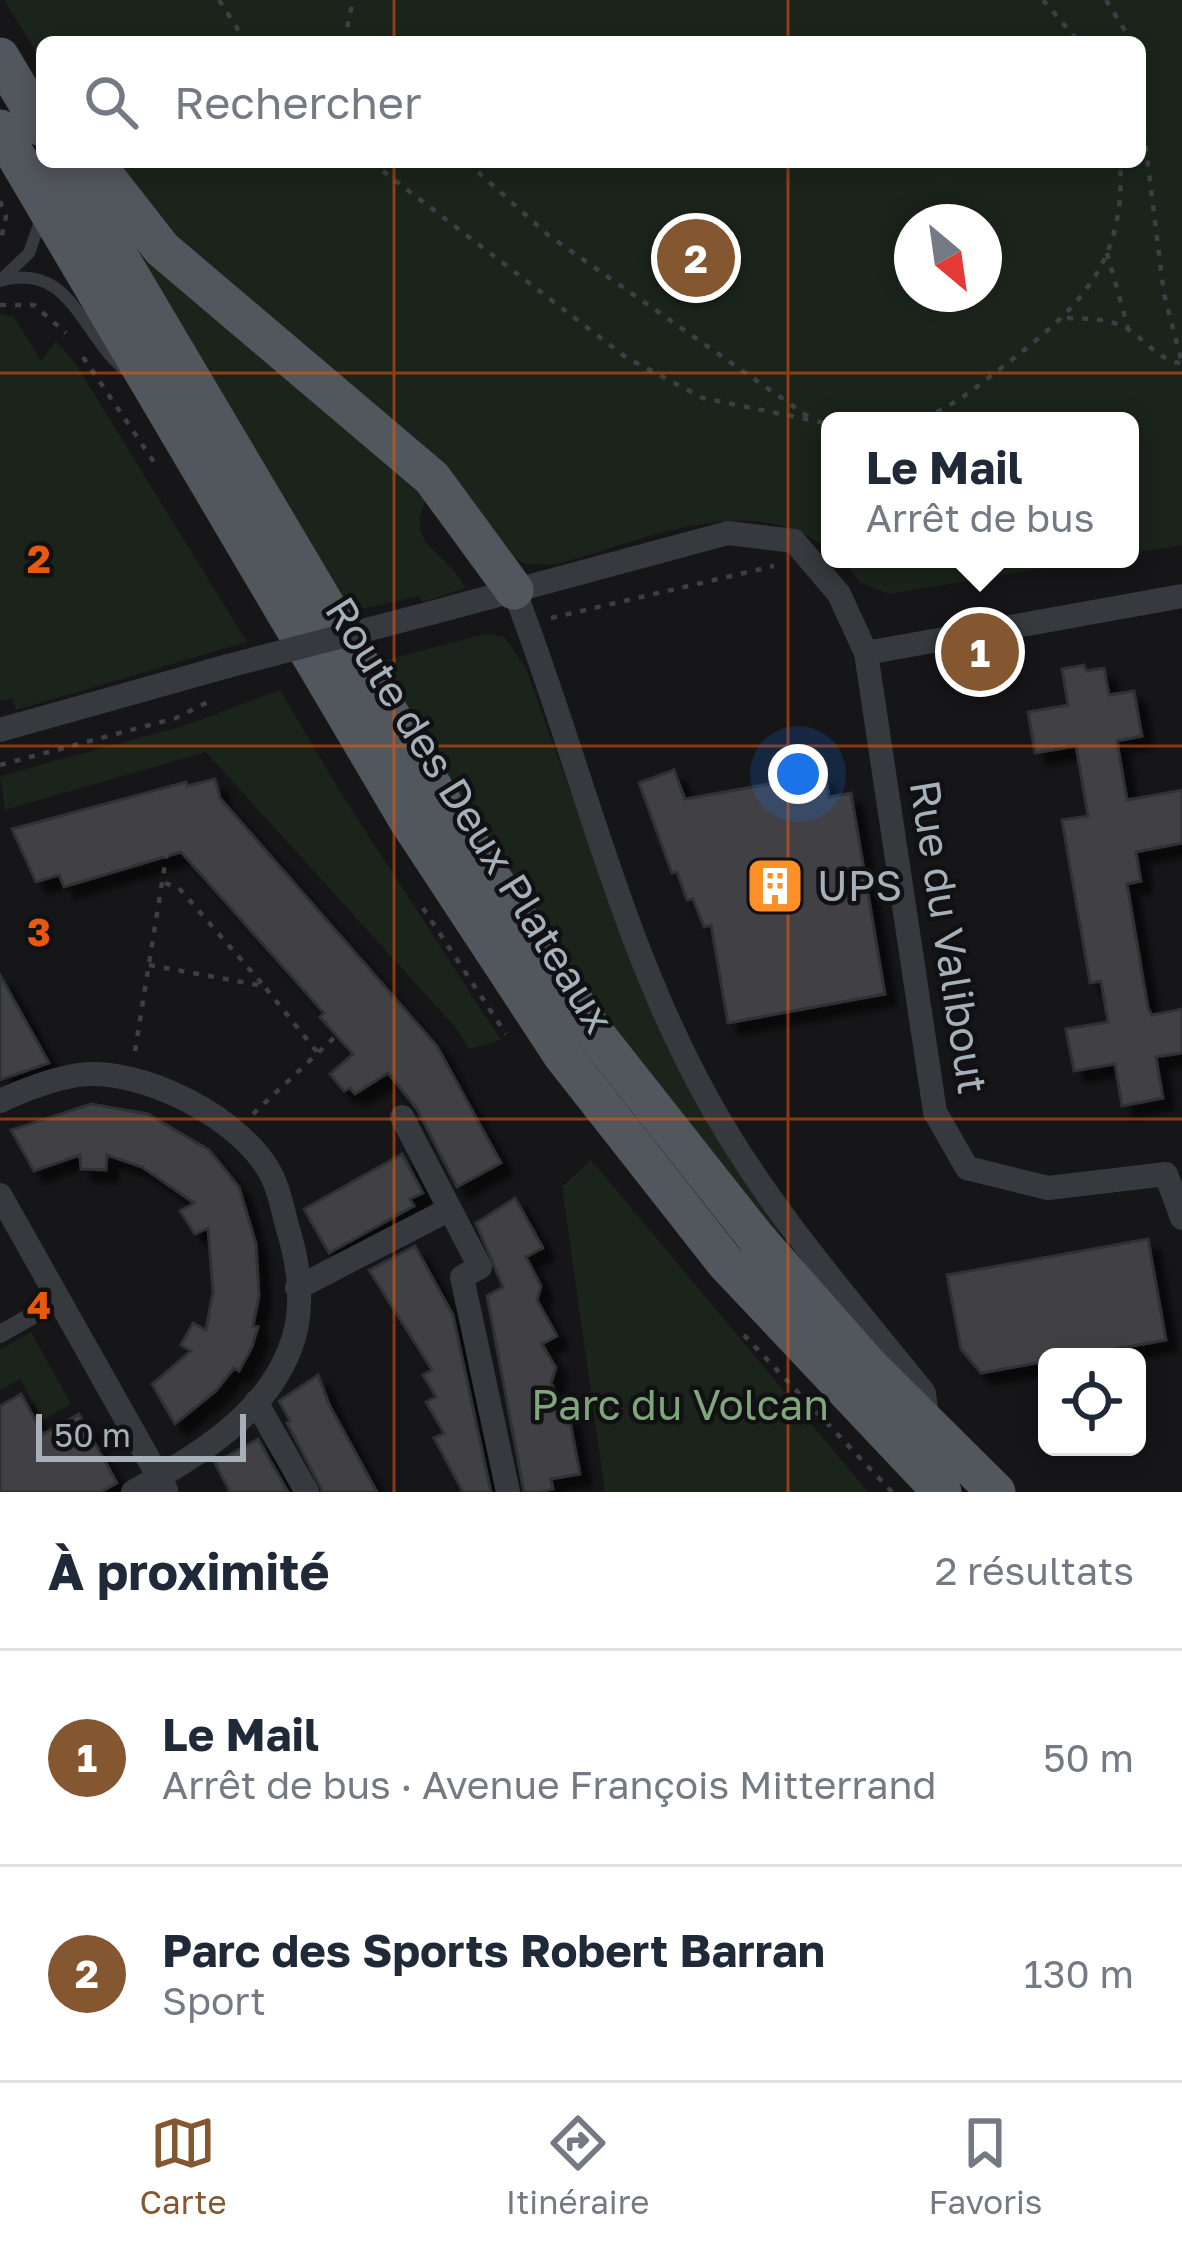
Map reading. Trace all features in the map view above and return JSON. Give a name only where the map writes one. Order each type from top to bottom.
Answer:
[{"type":"main road","points":[[20,82],[36,115]]},
{"type":"main road","name":"Route des Deux Plateaux","points":[[0,129],[19,198],[159,398],[408,820],[563,1056],[725,1262],[942,1492]]},
{"type":"main road","name":"Route des Deux Plateaux","points":[[66,168],[500,896],[675,1140],[757,1239],[928,1426],[996,1492]]},
{"type":"main road","points":[[99,168],[162,249],[432,478],[520,606]]},
{"type":"street","points":[[0,730],[431,613],[520,606],[728,533],[794,541],[809,558]]},
{"type":"street","name":"Rue du Valibout","points":[[809,558],[839,594],[866,653],[935,1112],[967,1168],[1048,1188],[1174,1172],[1182,1218]]},
{"type":"street","points":[[866,653],[1182,596]]},
{"type":"street","name":"Route des Deux Plateaux","points":[[520,606],[607,868],[656,993],[708,1101],[778,1210],[924,1393],[928,1426]]},
{"type":"street","points":[[0,1101],[81,1074],[130,1081],[185,1099],[236,1130],[272,1175],[298,1263],[294,1337],[256,1402],[163,1485],[134,1492]]},
{"type":"street","points":[[402,1117],[481,1267],[462,1277],[508,1492]]},
{"type":"street","points":[[0,1195],[163,1485]]},
{"type":"street","points":[[297,1288],[450,1208]]},
{"type":"street","points":[[0,1334],[60,1300]]},
{"type":"street","points":[[256,1402],[308,1492]]},
{"type":"lane","points":[[0,280],[22,262],[36,239],[19,198]]},
{"type":"lane","points":[[0,280],[26,276],[58,288],[116,364],[159,398]]},
{"type":"path","points":[[219,0],[242,36]]},
{"type":"path","points":[[345,36],[353,0]]},
{"type":"path","points":[[1043,0],[1074,36]]},
{"type":"path","points":[[1106,0],[1128,36]]},
{"type":"path","points":[[1067,318],[1128,328],[1169,362],[1182,363],[1164,294],[1146,148]]},
{"type":"path","points":[[379,168],[626,358],[703,398],[821,423]]},
{"type":"path","points":[[474,168],[548,235],[816,422]]},
{"type":"path","points":[[927,412],[970,392],[1067,318],[1117,233],[1120,168]]},
{"type":"path","points":[[0,244],[6,217],[19,198]]},
{"type":"path","points":[[1107,253],[1128,328]]},
{"type":"path","points":[[0,305],[34,305],[68,336]]},
{"type":"path","points":[[81,354],[165,480]]},
{"type":"path","points":[[520,606],[809,558]]},
{"type":"path","points":[[0,765],[176,718],[215,698]]},
{"type":"path","points":[[130,1081],[169,839]]},
{"type":"path","points":[[162,882],[179,888],[318,1053]]},
{"type":"path","points":[[149,965],[264,986]]},
{"type":"path","points":[[236,1130],[337,1035]]},
{"type":"green space","points":[[4,0],[1182,0],[1182,545],[1139,552],[1139,412],[821,412],[821,545],[800,532],[767,523],[731,521],[658,534],[554,565],[525,564],[500,548],[170,242],[114,168],[1146,168],[1146,36],[36,36],[36,51]]},
{"type":"green space","points":[[128,237],[430,494],[422,511],[423,536],[465,588],[423,602],[419,596],[347,612]]},
{"type":"green space","points":[[0,313],[14,317],[41,361],[56,341],[75,363],[247,642],[16,710],[13,698],[0,701]]},
{"type":"green space","points":[[848,568],[1044,568],[889,594],[860,582]]},
{"type":"green space","points":[[485,634],[504,637],[525,666],[613,910],[786,1245],[632,1060],[478,836],[378,662]]},
{"type":"green space","points":[[280,690],[342,795],[501,1040],[469,1049],[456,1028],[206,752],[5,810],[0,776],[183,726]]},
{"type":"green space","name":"Parc du Volcan","points":[[591,1160],[868,1492],[605,1492],[562,1187]]},
{"type":"green space","points":[[31,1332],[71,1404],[43,1420],[20,1379],[0,1390],[0,1350]]},
{"type":"building","points":[[1084,665],[1086,671],[1104,668],[1109,695],[1134,691],[1142,736],[1117,741],[1127,800],[1182,790],[1182,843],[1136,852],[1141,881],[1127,884],[1148,1008],[1152,1015],[1182,1009],[1182,1053],[1156,1057],[1163,1098],[1122,1106],[1115,1064],[1074,1071],[1066,1029],[1108,1022],[1101,981],[1090,983],[1062,820],[1088,816],[1076,746],[1035,753],[1028,712],[1068,705],[1062,669]]},
{"type":"building","name":"UPS","points":[[674,770],[685,799],[825,774],[829,797],[851,793],[885,994],[728,1023],[711,925],[704,927],[677,872],[672,873],[639,783]]},
{"type":"building","points":[[215,779],[220,798],[437,1046],[501,1163],[457,1187],[417,1109],[388,1073],[355,1094],[350,1088],[344,1091],[330,1074],[353,1054],[320,1017],[324,1013],[181,852],[64,887],[59,875],[36,882],[12,829],[186,782],[187,786]]},
{"type":"building","points":[[0,975],[49,1063],[0,1080]]},
{"type":"building","points":[[91,1104],[148,1114],[209,1150],[239,1187],[256,1244],[259,1296],[253,1326],[258,1327],[252,1347],[239,1371],[234,1368],[216,1391],[175,1424],[152,1384],[191,1351],[181,1345],[193,1323],[206,1330],[213,1292],[208,1228],[195,1234],[180,1211],[194,1203],[142,1167],[107,1155],[106,1170],[81,1169],[80,1155],[34,1171],[11,1130]]},
{"type":"building","points":[[402,1154],[423,1193],[410,1199],[414,1206],[329,1253],[304,1209]]},
{"type":"building","points":[[515,1198],[543,1248],[526,1257],[541,1286],[537,1300],[557,1336],[542,1344],[556,1368],[551,1383],[569,1416],[580,1474],[551,1479],[553,1489],[541,1492],[524,1492],[487,1296],[503,1287],[476,1223]]},
{"type":"building","points":[[1148,1239],[1166,1340],[1121,1348],[1038,1348],[1038,1363],[981,1373],[961,1349],[947,1275]]},
{"type":"building","points":[[415,1246],[453,1315],[491,1492],[463,1492],[434,1438],[444,1433],[426,1402],[436,1397],[423,1375],[432,1370],[369,1270]]},
{"type":"building","points":[[318,1375],[377,1492],[323,1492],[287,1423],[279,1401]]},
{"type":"building","points":[[21,1394],[43,1434],[79,1414],[117,1483],[101,1492],[0,1492],[0,1406]]},
{"type":"building","points":[[258,1439],[288,1492],[230,1492],[215,1463]]},
{"type":"place","name":"Parc des Sports Robert Barran","points":[[696,258]]},
{"type":"place","name":"Le Mail","points":[[980,652]]},
{"type":"place","name":"UPS","points":[[775,886]]}]
